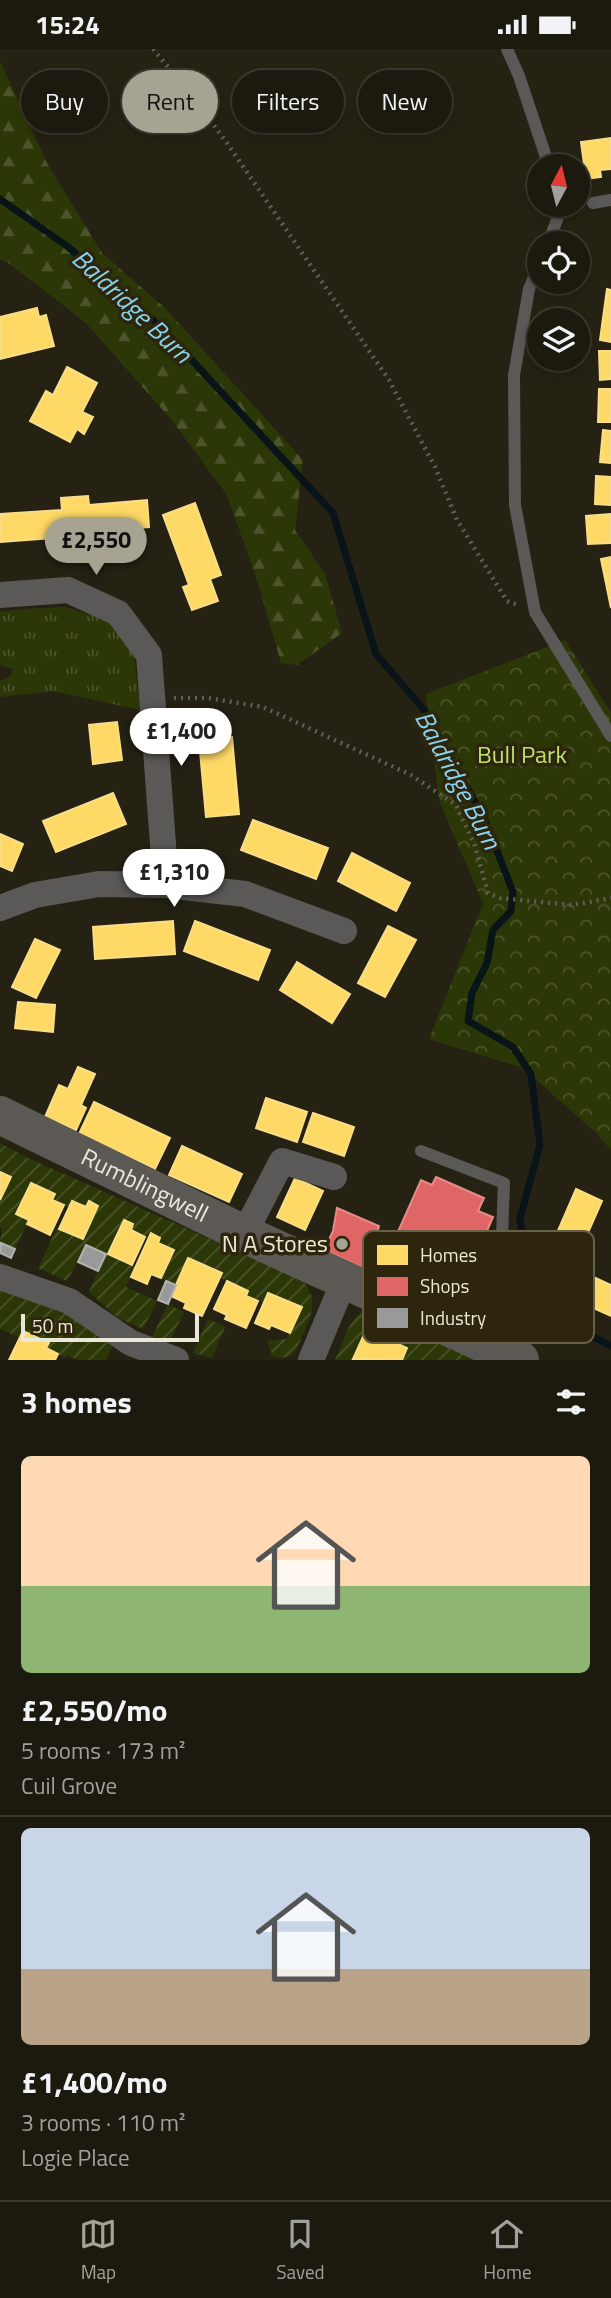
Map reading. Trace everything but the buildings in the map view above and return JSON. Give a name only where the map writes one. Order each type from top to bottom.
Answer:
[{"type":"main road","name":"Rumblingwell","points":[[0,1115],[363,1290]]},
{"type":"main road","name":"Rumblingwell","points":[[482,1343],[520,1360]]},
{"type":"street","points":[[0,595],[68,590],[118,613],[149,655],[166,885]]},
{"type":"street","points":[[0,908],[35,895],[99,884],[166,885],[244,894],[344,930]]},
{"type":"street","points":[[244,1234],[282,1161],[334,1177]]},
{"type":"street","points":[[0,1276],[69,1301],[131,1343],[176,1360]]},
{"type":"street","points":[[311,1360],[344,1281]]},
{"type":"lane","points":[[507,49],[545,154]]},
{"type":"lane","points":[[593,203],[611,200]]},
{"type":"lane","points":[[528,294],[514,375],[515,505],[535,612],[611,736]]},
{"type":"lane","points":[[421,1151],[504,1183],[502,1231]]},
{"type":"path","points":[[153,49],[228,143],[389,380],[435,467],[457,520],[507,601],[535,612]]},
{"type":"path","points":[[152,698],[208,698],[263,708],[411,775],[456,805],[475,846],[488,893],[500,898],[572,905],[611,898]]},
{"type":"green space","points":[[0,61],[21,106],[21,133],[33,133],[48,165],[102,253],[166,309],[303,460],[295,530],[325,574],[342,633],[297,665],[281,663],[258,583],[227,495],[170,418],[86,323],[0,259]]},
{"type":"green space","points":[[65,607],[90,615],[102,610],[134,655],[140,710],[53,691],[0,697],[0,681],[11,676],[13,669],[0,665],[0,612]]},
{"type":"green space","name":"Bull Park","points":[[565,640],[611,713],[611,1150],[595,1132],[523,1068],[429,1039],[483,904],[439,800],[426,694]]},
{"type":"green space","points":[[0,1143],[302,1280],[311,1294],[312,1307],[296,1350],[288,1357],[273,1357],[267,1341],[287,1339],[302,1307],[282,1298],[264,1303],[246,1296],[248,1291],[220,1278],[221,1273],[189,1258],[176,1285],[161,1278],[174,1250],[158,1243],[160,1238],[151,1234],[148,1239],[131,1230],[133,1224],[124,1220],[109,1254],[136,1267],[126,1287],[157,1301],[143,1329],[118,1318],[89,1292],[105,1255],[86,1246],[67,1281],[38,1268],[57,1228],[82,1239],[98,1206],[89,1202],[86,1207],[72,1201],[69,1207],[52,1200],[55,1194],[31,1183],[16,1214],[29,1220],[15,1249],[0,1242],[0,1200],[11,1178],[0,1172]]},
{"type":"green space","points":[[0,1284],[78,1313],[115,1341],[106,1360],[78,1360],[67,1355],[66,1358],[46,1348],[49,1344],[23,1331],[20,1338],[0,1329]]},
{"type":"green space","points":[[168,1304],[184,1312],[169,1344],[152,1337]]},
{"type":"green space","points":[[362,1311],[363,1343],[448,1343],[487,1360],[335,1360],[352,1322]]},
{"type":"green space","points":[[208,1319],[225,1327],[212,1358],[193,1353]]},
{"type":"waterway","name":"Baldridge Burn","points":[[0,199],[67,246],[163,329],[333,513],[376,654],[425,711],[484,818],[513,892],[511,911],[493,930],[487,963],[472,993],[468,1021],[513,1047],[531,1074],[540,1145],[520,1218],[522,1231]]},
{"type":"waterway","name":"Baldridge Burn","points":[[594,1337],[611,1346]]},
{"type":"place","name":"N A Stores","points":[[342,1244]]}]
